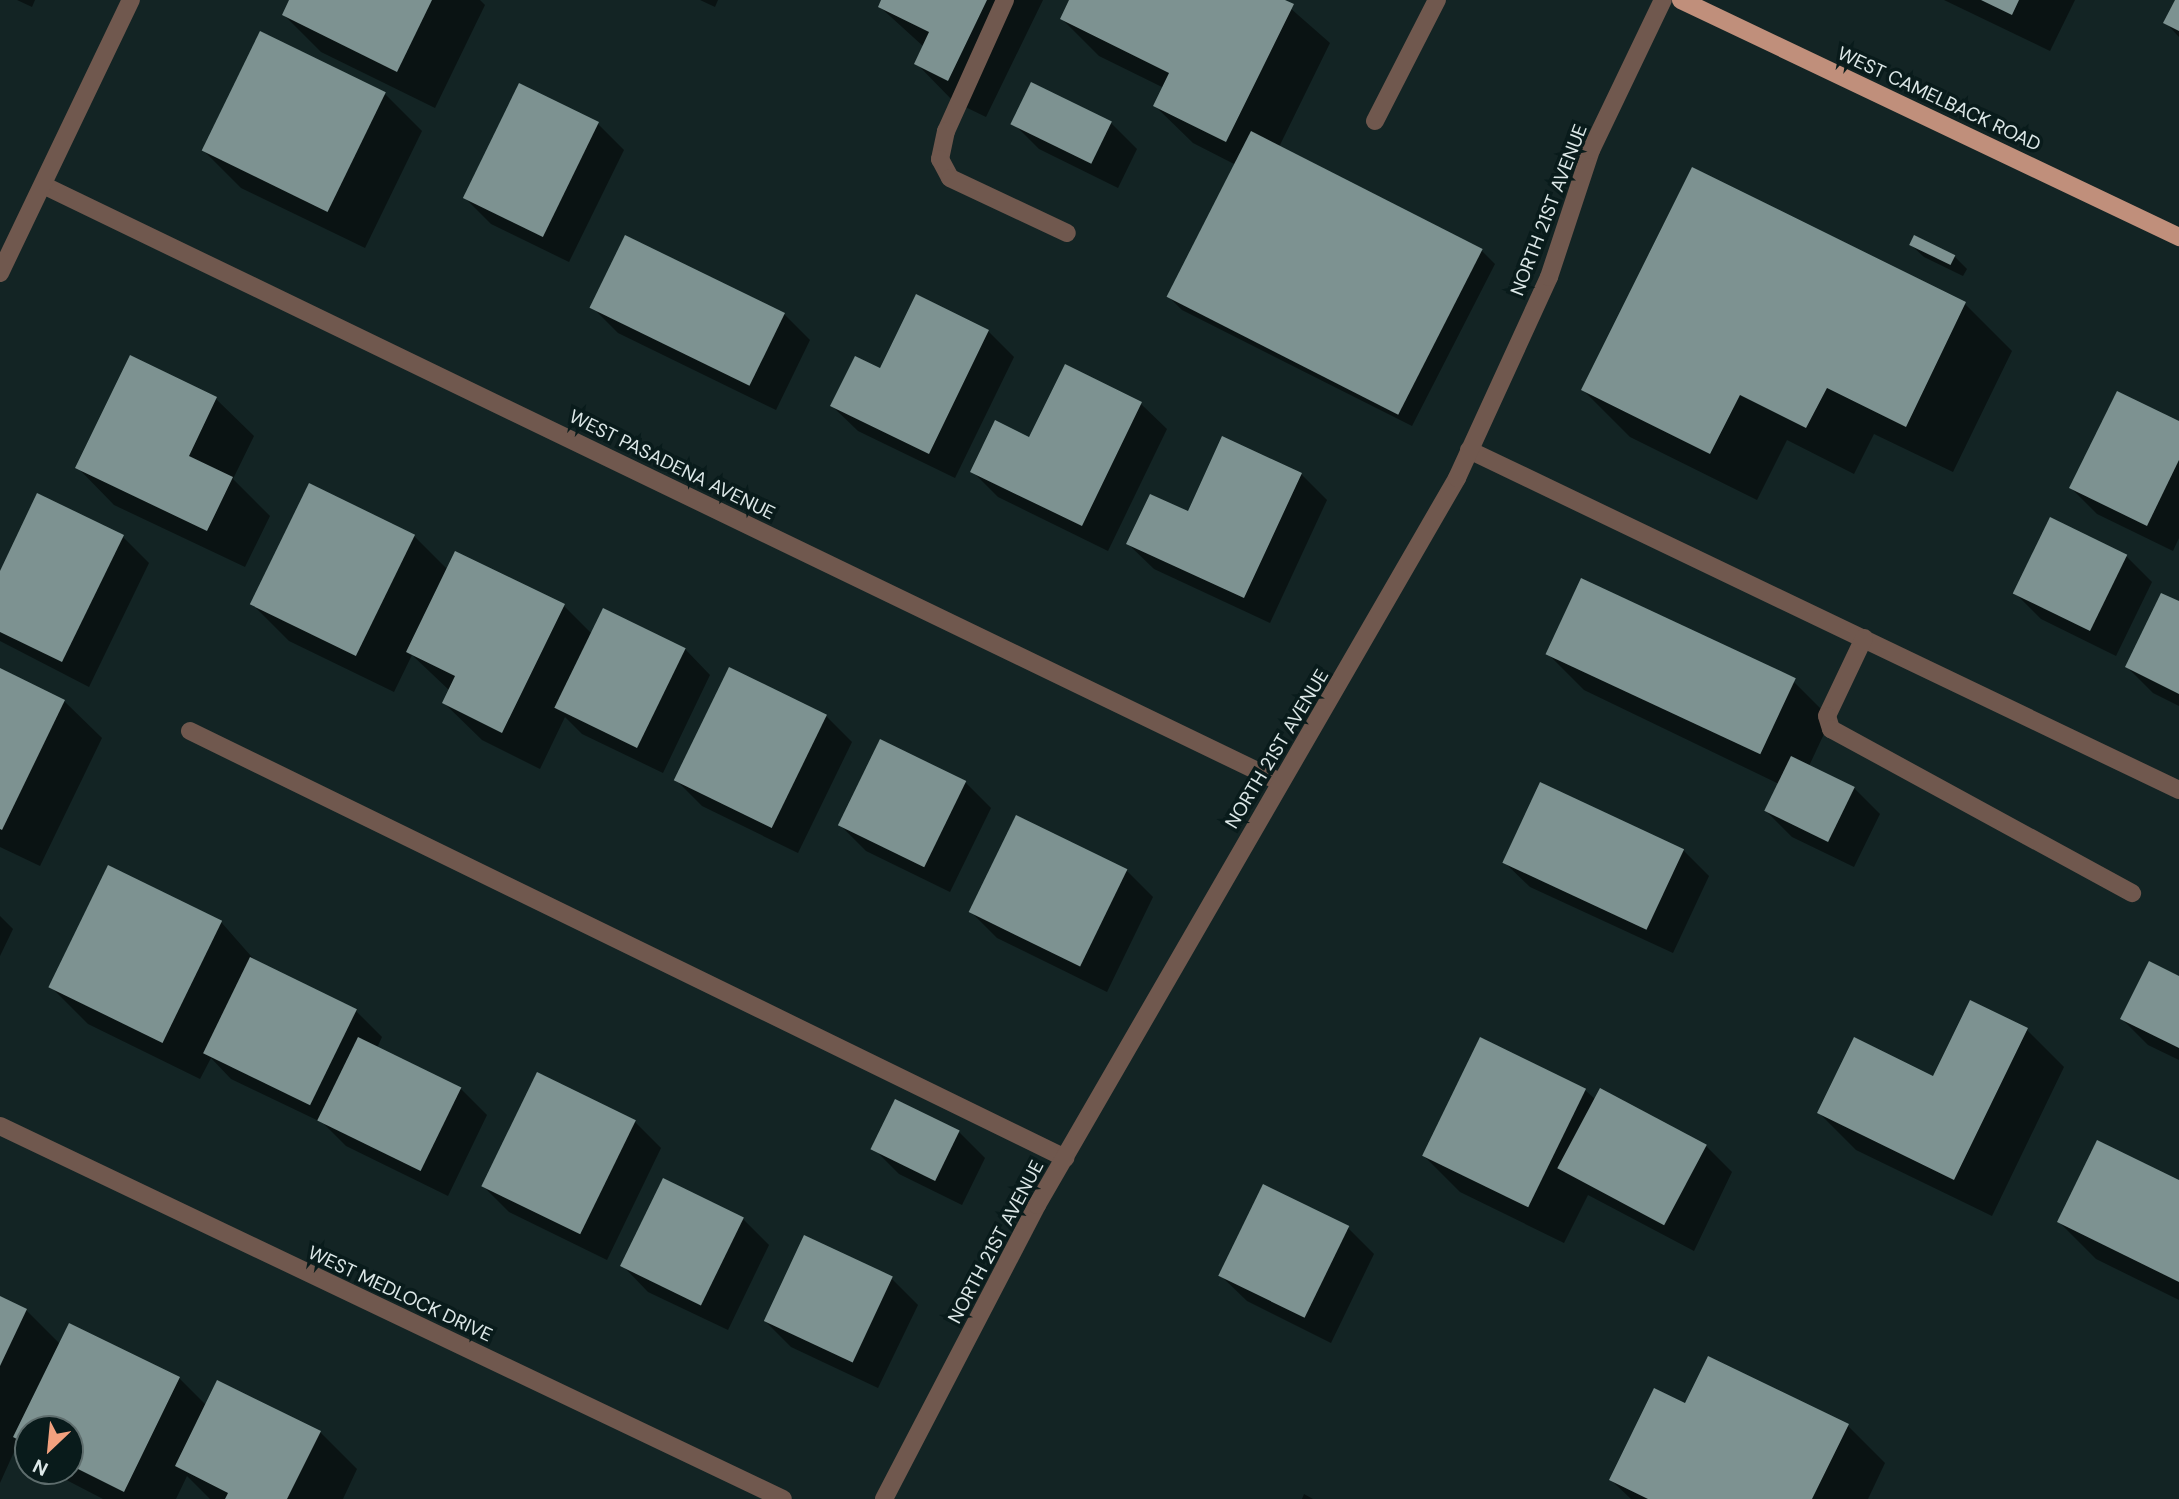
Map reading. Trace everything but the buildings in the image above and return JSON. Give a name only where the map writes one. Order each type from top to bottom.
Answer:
[{"type":"main road","name":"WEST CAMELBACK ROAD","points":[[1681,0],[2179,237]]},
{"type":"street","points":[[0,273],[45,186],[131,0]]},
{"type":"street","points":[[1004,0],[946,131],[940,159],[950,178],[1067,233]]},
{"type":"street","points":[[1375,121],[1437,0]]},
{"type":"street","name":"NORTH 21ST AVENUE","points":[[884,1499],[1065,1157],[1280,782],[1364,645],[1469,450],[1549,277],[1591,150],[1663,0]]},
{"type":"street","name":"WEST PASADENA AVENUE","points":[[45,186],[1280,782]]},
{"type":"street","points":[[1469,450],[2179,790]]},
{"type":"street","points":[[1864,638],[1827,716],[1831,729],[2132,893]]},
{"type":"street","points":[[190,731],[1065,1157]]},
{"type":"street","name":"WEST MEDLOCK DRIVE","points":[[0,1126],[783,1499]]}]
